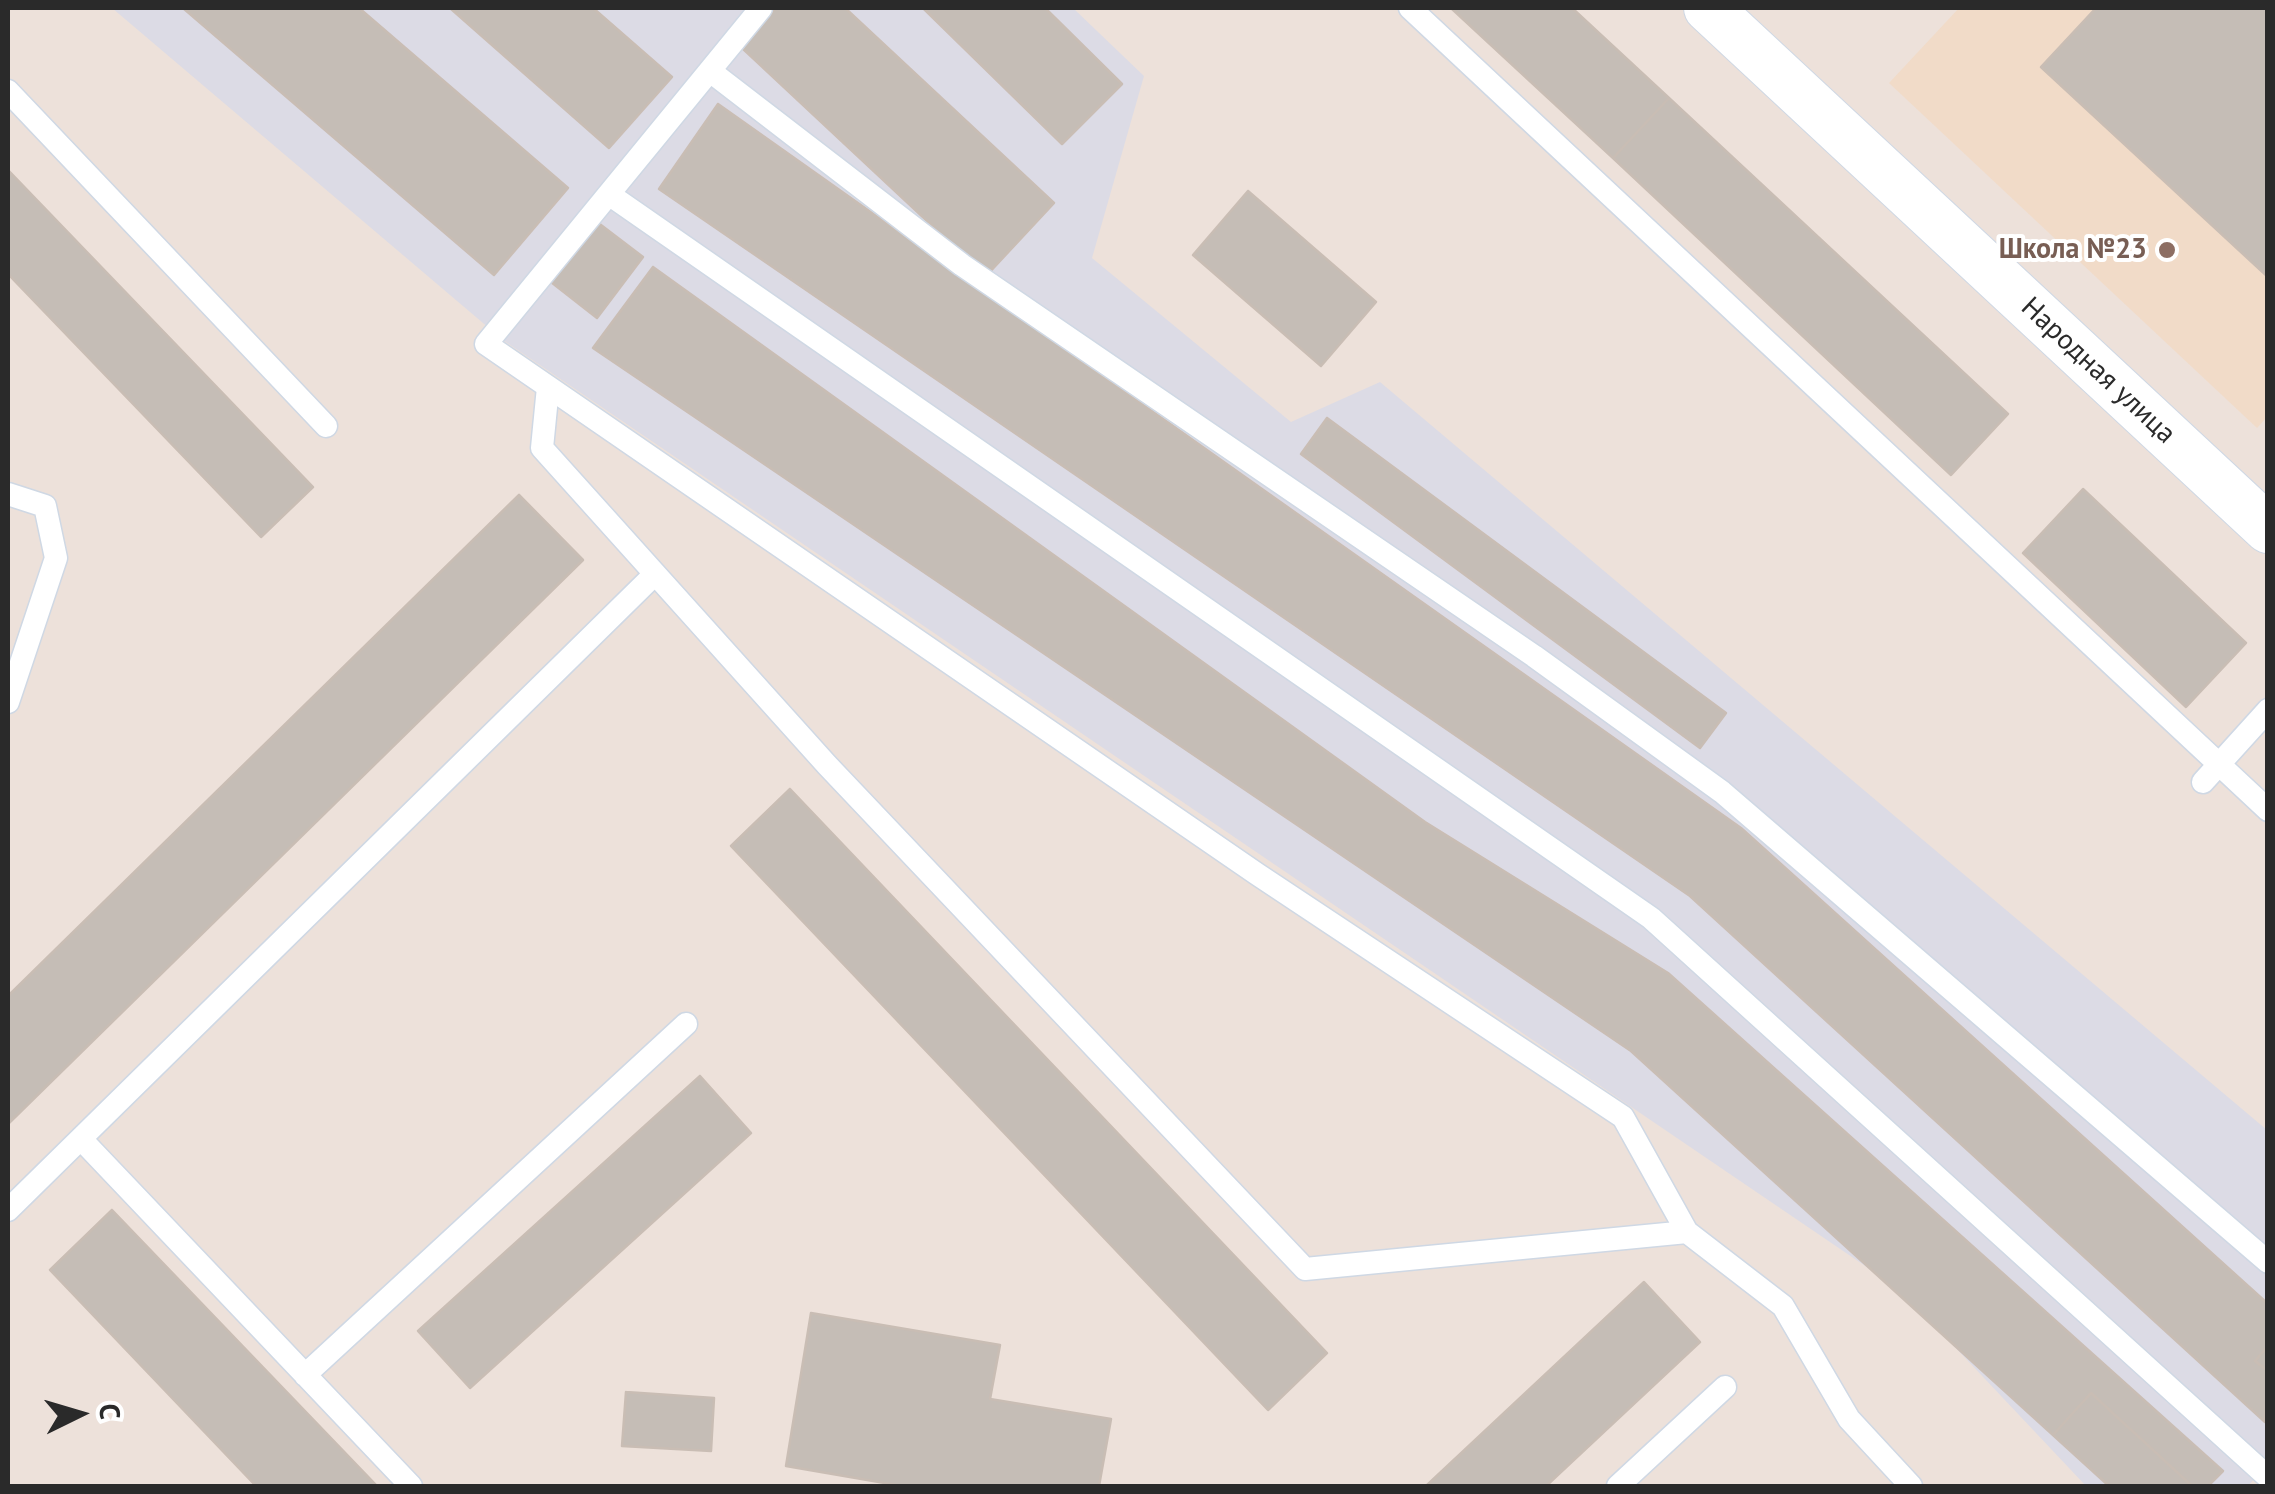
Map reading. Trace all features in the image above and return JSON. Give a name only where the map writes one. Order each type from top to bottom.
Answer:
[{"type":"street","name":"Народная улица","points":[[1708,8],[2268,529]]},
{"type":"lane","points":[[761,8],[486,344],[1257,874],[1624,1117],[1687,1232],[1782,1306],[1849,1420],[1911,1486]]},
{"type":"lane","points":[[1410,8],[2211,773],[2268,810]]},
{"type":"lane","points":[[710,71],[962,264],[1534,656],[1722,792],[2268,1262]]},
{"type":"lane","points":[[8,91],[326,426]]},
{"type":"lane","points":[[610,195],[1651,918],[2268,1477]]},
{"type":"lane","points":[[548,387],[542,448],[840,779],[1306,1270],[1687,1232]]},
{"type":"lane","points":[[8,494],[45,506],[56,558],[8,702]]},
{"type":"lane","points":[[8,1210],[655,574]]},
{"type":"lane","points":[[2211,773],[2268,710]]},
{"type":"lane","points":[[305,1375],[686,1024]]},
{"type":"lane","points":[[81,1139],[411,1486]]},
{"type":"lane","points":[[1618,1486],[1725,1388]]},
{"type":"shaded area","points":[[112,8],[1073,8],[1144,76],[1092,258],[1291,422],[1380,382],[2267,1130],[2267,1464],[2248,1486],[2086,1486],[1902,1291],[503,340]]},
{"type":"shaded area","name":"Школа №23","points":[[1959,8],[2267,8],[2267,417],[2257,428],[1889,83]]},
{"type":"building","points":[[183,8],[359,8],[568,188],[494,275]]},
{"type":"building","points":[[450,8],[593,8],[672,77],[609,148]]},
{"type":"building","points":[[776,8],[845,8],[1054,203],[986,276],[740,46]]},
{"type":"building","points":[[923,8],[1045,8],[1122,84],[1062,144]]},
{"type":"building","points":[[1451,8],[1572,8],[1669,98],[1613,158]]},
{"type":"building","points":[[2096,8],[2268,8],[2268,277],[2041,67]]},
{"type":"building","points":[[1669,98],[2008,414],[1951,475],[1613,158]]},
{"type":"building","points":[[718,104],[1741,828],[2268,1304],[2268,1346],[2255,1361],[2268,1371],[2265,1422],[1690,896],[659,189]]},
{"type":"building","points":[[8,170],[313,487],[261,537],[8,274]]},
{"type":"building","points":[[1248,191],[1376,302],[1321,366],[1193,255]]},
{"type":"building","points":[[597,222],[643,257],[597,318],[551,282]]},
{"type":"building","points":[[653,267],[1425,822],[1668,973],[2223,1471],[2208,1486],[2192,1486],[2091,1393],[2053,1435],[1631,1051],[593,348]]},
{"type":"building","points":[[1327,418],[1726,713],[1700,748],[1301,454]]},
{"type":"building","points":[[2083,489],[2246,643],[2186,707],[2023,553]]},
{"type":"building","points":[[519,495],[583,560],[8,1124],[8,996]]},
{"type":"building","points":[[790,789],[1327,1353],[1268,1410],[731,846]]},
{"type":"building","points":[[700,1076],[751,1133],[470,1388],[418,1331]]},
{"type":"building","points":[[112,1210],[377,1486],[256,1486],[50,1270]]},
{"type":"building","points":[[1644,1282],[1700,1342],[1546,1486],[1426,1486]]},
{"type":"building","points":[[811,1313],[1000,1345],[990,1399],[1111,1419],[1099,1486],[902,1486],[786,1466]]},
{"type":"building","points":[[2268,1346],[2268,1371],[2255,1361]]},
{"type":"building","points":[[626,1392],[714,1398],[711,1451],[622,1446]]},
{"type":"building","points":[[2091,1393],[2192,1486],[2109,1486],[2053,1435]]},
{"type":"place","name":"Школа №23","points":[[2167,250]]}]
